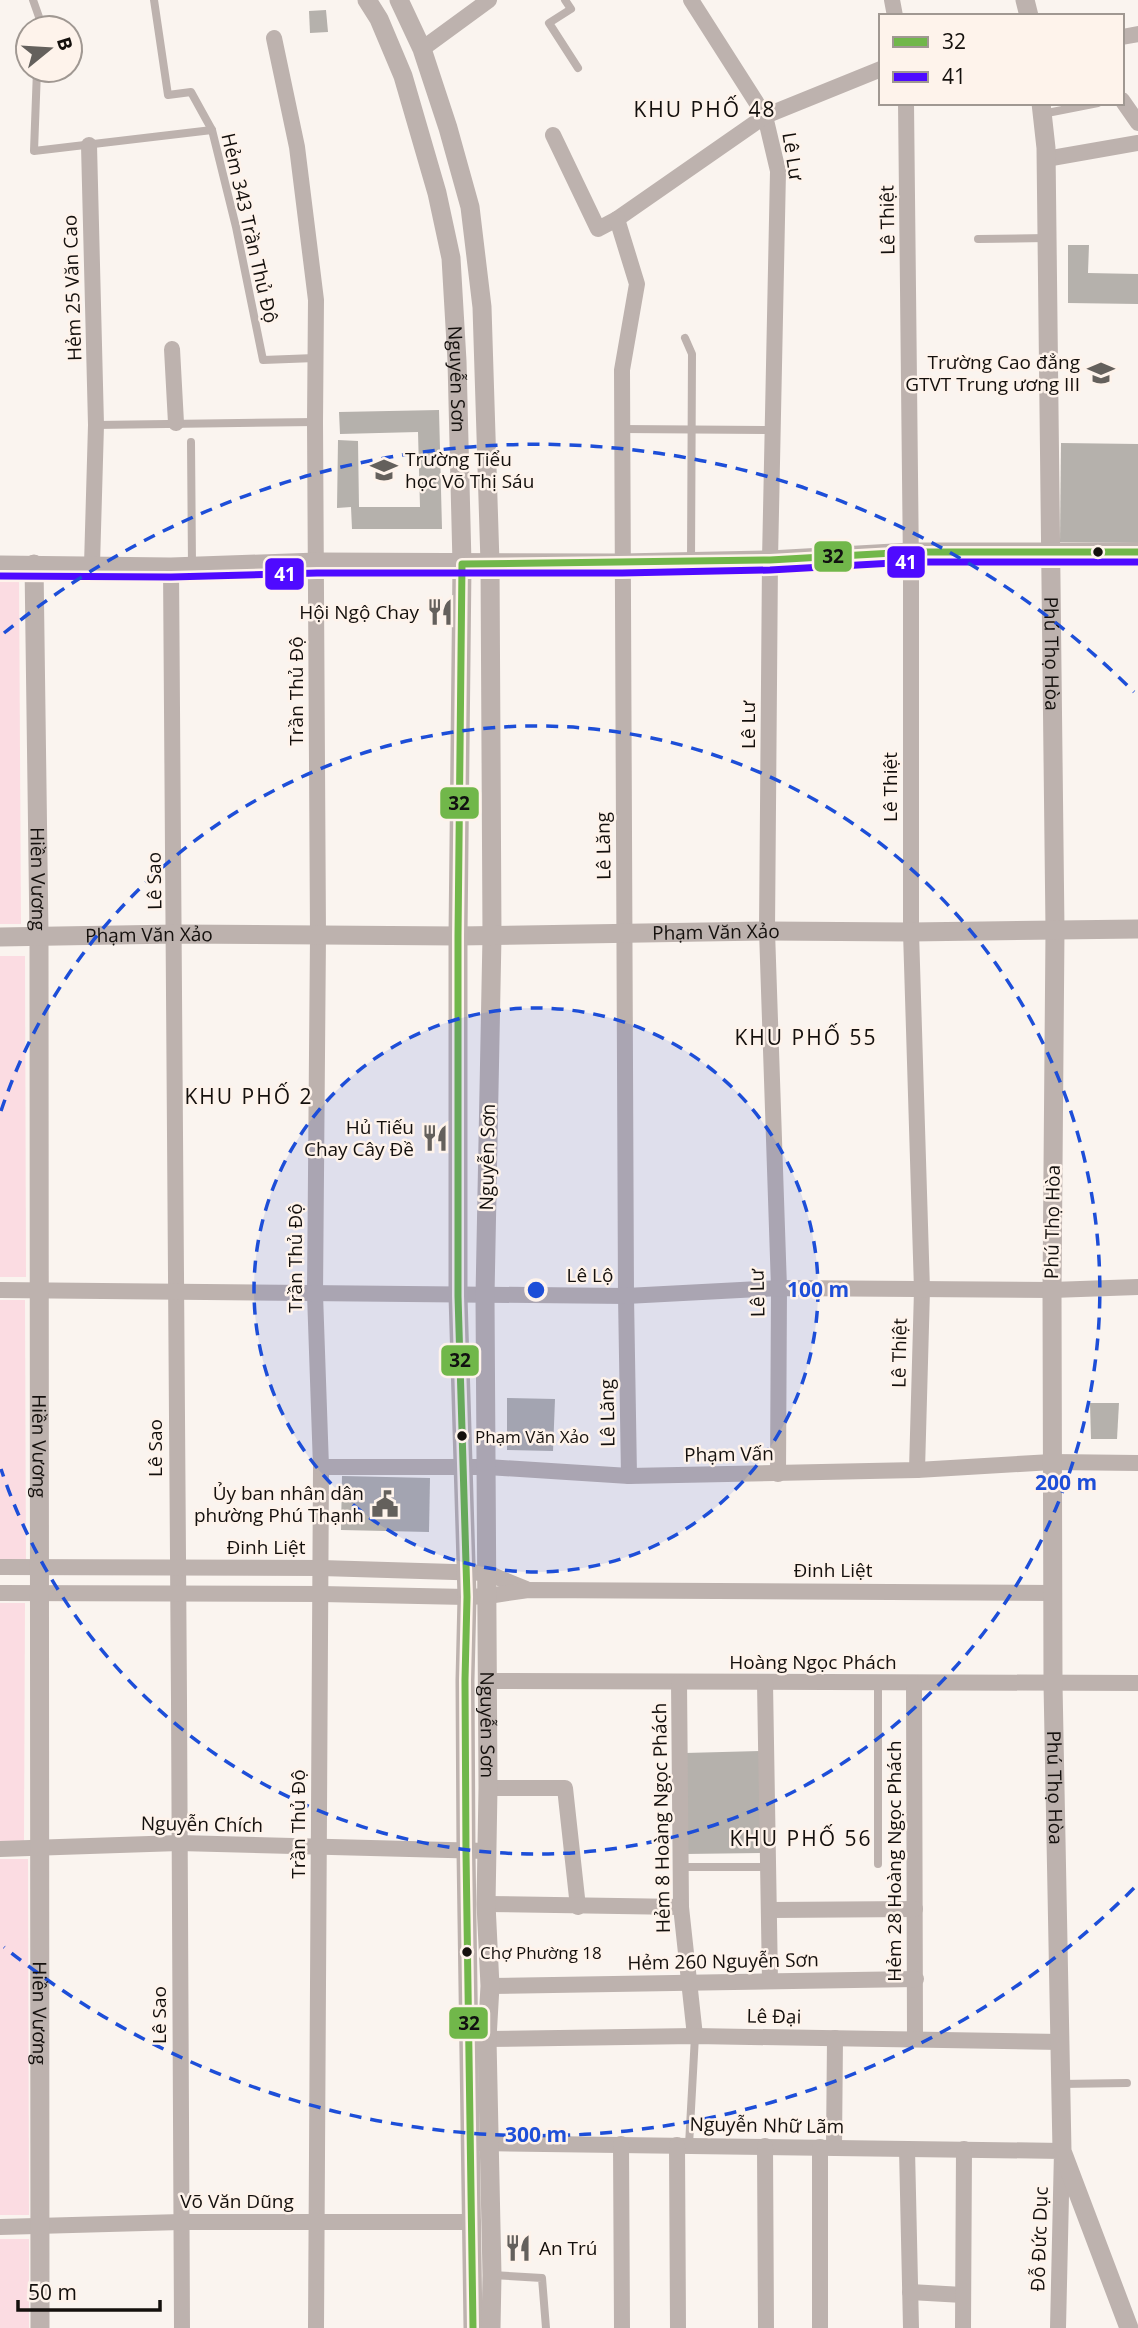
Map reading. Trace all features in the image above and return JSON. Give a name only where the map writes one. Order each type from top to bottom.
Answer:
[{"type":"street","name":"Nguyễn Sơn","points":[[367,0],[379,19],[403,76],[437,192],[451,258],[454,308],[462,564],[458,1296],[467,1573],[466,1852],[480,2143],[492,2275],[491,2328]]},
{"type":"street","name":"Nguyễn Sơn","points":[[399,0],[422,48],[470,207],[482,307],[490,563],[492,936],[485,1296],[488,1596],[486,1905],[489,1986],[473,2222],[473,2328]]},
{"type":"street","name":"Lê Lư","points":[[691,0],[765,116],[778,170],[770,560],[768,931],[779,1288],[778,1474]]},
{"type":"street","points":[[422,48],[487,1]]},
{"type":"street","name":"Trần Thủ Độ","points":[[274,38],[288,99],[316,300],[314,422],[318,935],[315,1294],[321,1467],[316,2328]]},
{"type":"street","points":[[553,135],[598,229],[617,219],[765,116],[879,70]]},
{"type":"street","points":[[1124,103],[1138,123]]},
{"type":"street","name":"Lê Thiệt","points":[[909,105],[911,932],[922,1290],[917,1471]]},
{"type":"street","name":"Phú Thọ Hòa","points":[[1042,109],[1046,159],[1055,930],[1053,1684],[1062,2151],[1129,2328]]},
{"type":"street","points":[[1046,159],[1138,143]]},
{"type":"street","name":"Hẻm 25 Văn Cao","points":[[89,145],[96,425],[92,565]]},
{"type":"street","name":"Lê Lăng","points":[[617,219],[637,284],[622,370],[625,1296],[629,1476]]},
{"type":"street","points":[[454,308],[482,307]]},
{"type":"street","points":[[172,349],[176,423]]},
{"type":"street","points":[[0,565],[171,567],[317,562],[622,564],[770,560],[911,552],[1138,552]]},
{"type":"street","name":"Hiền Vương","points":[[34,564],[39,935],[40,2328]]},
{"type":"street","name":"Lê Sao","points":[[171,567],[176,934],[182,2328]]},
{"type":"street","name":"Phạm Văn Xảo","points":[[0,937],[176,934],[492,936],[1138,929]]},
{"type":"street","name":"Lê Lộ","points":[[0,1290],[625,1296],[779,1288],[1052,1290],[1138,1287]]},
{"type":"street","name":"Phạm Vấn","points":[[321,1467],[487,1467],[629,1476],[917,1471],[1052,1462],[1138,1463]]},
{"type":"street","name":"Đinh Liệt","points":[[0,1567],[321,1568],[487,1573],[528,1590]]},
{"type":"street","name":"Đinh Liệt","points":[[0,1593],[467,1597],[528,1590],[1053,1593]]},
{"type":"street","name":"Hoàng Ngọc Phách","points":[[488,1681],[1138,1683]]},
{"type":"street","name":"Hẻm 8 Hoàng Ngọc Phách","points":[[679,1682],[681,1907],[695,2036]]},
{"type":"street","points":[[765,1683],[770,1981]]},
{"type":"street","name":"Hẻm 28 Hoàng Ngọc Phách","points":[[914,1683],[915,2039]]},
{"type":"street","points":[[488,1788],[565,1788],[578,1907]]},
{"type":"street","name":"Nguyễn Chích","points":[[0,1849],[178,1843],[487,1851]]},
{"type":"street","points":[[486,1905],[681,1907]]},
{"type":"street","points":[[770,1910],[915,1909]]},
{"type":"street","name":"Hẻm 260 Nguyễn Sơn","points":[[489,1986],[916,1979]]},
{"type":"street","name":"Lê Đại","points":[[487,2039],[695,2036],[1060,2042]]},
{"type":"street","points":[[820,2328],[827,2147],[835,2038]]},
{"type":"street","name":"Nguyễn Nhữ Lãm","points":[[480,2143],[1062,2151]]},
{"type":"street","points":[[621,2144],[622,2328]]},
{"type":"street","points":[[678,2328],[683,2145]]},
{"type":"street","points":[[765,2146],[766,2328]]},
{"type":"street","points":[[908,2149],[911,2328]]},
{"type":"street","points":[[963,2328],[964,2150]]},
{"type":"street","name":"Đỗ Đức Dục","points":[[1058,2328],[1062,2151]]},
{"type":"street","name":"Võ Văn Dũng","points":[[0,2227],[181,2222],[473,2222]]},
{"type":"street","points":[[910,2292],[963,2295]]},
{"type":"lane","name":"Hẻm 343 Trần Thủ Độ","points":[[154,0],[168,95],[191,92],[212,130],[236,228],[263,360],[315,358]]},
{"type":"lane","points":[[565,0],[571,9],[548,23],[578,68]]},
{"type":"lane","points":[[36,84],[34,151],[212,130]]},
{"type":"lane","points":[[1042,109],[1079,105]]},
{"type":"lane","points":[[978,239],[1047,238]]},
{"type":"lane","points":[[685,338],[692,354],[691,562]]},
{"type":"lane","points":[[96,425],[314,422]]},
{"type":"lane","points":[[622,429],[773,430]]},
{"type":"lane","points":[[191,442],[191,566]]},
{"type":"lane","points":[[878,1683],[878,1864]]},
{"type":"lane","points":[[680,1867],[767,1867]]},
{"type":"lane","points":[[683,2145],[695,2036]]},
{"type":"lane","points":[[1061,2084],[1127,2083]]},
{"type":"lane","points":[[492,2275],[542,2278],[546,2328]]},
{"type":"shaded area","points":[[0,578],[19,578],[21,924],[0,924]]},
{"type":"shaded area","points":[[0,956],[25,956],[26,1277],[0,1277]]},
{"type":"shaded area","points":[[0,1300],[25,1300],[26,1564],[0,1564]]},
{"type":"shaded area","points":[[0,1603],[25,1603],[24,1841],[0,1841]]},
{"type":"shaded area","points":[[0,1859],[28,1859],[29,2215],[0,2215]]},
{"type":"shaded area","points":[[0,2239],[29,2239],[29,2328],[0,2328]]},
{"type":"building","points":[[326,10],[328,32],[310,33],[309,11]]},
{"type":"building","points":[[1068,245],[1089,245],[1088,273],[1138,274],[1138,304],[1068,303]]},
{"type":"building","points":[[439,410],[442,529],[352,529],[351,507],[337,508],[338,440],[358,441],[359,507],[420,507],[418,432],[340,434],[339,412]]},
{"type":"building","points":[[1061,443],[1138,444],[1138,543],[1060,542]]},
{"type":"building","points":[[507,1398],[555,1399],[553,1451],[507,1450]]},
{"type":"building","points":[[1090,1403],[1119,1403],[1117,1439],[1091,1439]]},
{"type":"building","name":"Ủy ban nhân dân phường Phú Thạnh","points":[[342,1476],[430,1478],[429,1532],[341,1530]]},
{"type":"building","points":[[760,1751],[761,1853],[685,1854],[685,1753]]},
{"type":"transit line","name":"32","points":[[473,2328],[466,1852],[467,1597],[458,1296],[462,564],[770,560],[911,552],[1138,552]]},
{"type":"transit line","name":"41","points":[[0,576],[622,573],[770,570],[911,562],[1138,562]]},
{"type":"place","name":"Trường Cao đẳng GTVT Trung ương III","points":[[1101,373]]},
{"type":"place","name":"Trường Tiểu học Võ Thị Sáu","points":[[384,470]]},
{"type":"place","name":"Hội Ngộ Chay","points":[[440,612]]},
{"type":"place","name":"Hủ Tiếu Chay Cây Đề","points":[[435,1138]]},
{"type":"place","name":"Phạm Văn Xảo","points":[[462,1436]]},
{"type":"place","name":"Ủy ban nhân dân phường Phú Thạnh","points":[[385,1504]]},
{"type":"place","name":"Chợ Phường 18","points":[[467,1952]]},
{"type":"place","name":"An Trú","points":[[518,2248]]},
{"type":"district","name":"KHU PHỐ 48","points":[[705,110]]},
{"type":"district","name":"KHU PHỐ 55","points":[[806,1038]]},
{"type":"district","name":"KHU PHỐ 2","points":[[249,1097]]},
{"type":"district","name":"KHU PHỐ 56","points":[[801,1839]]}]
